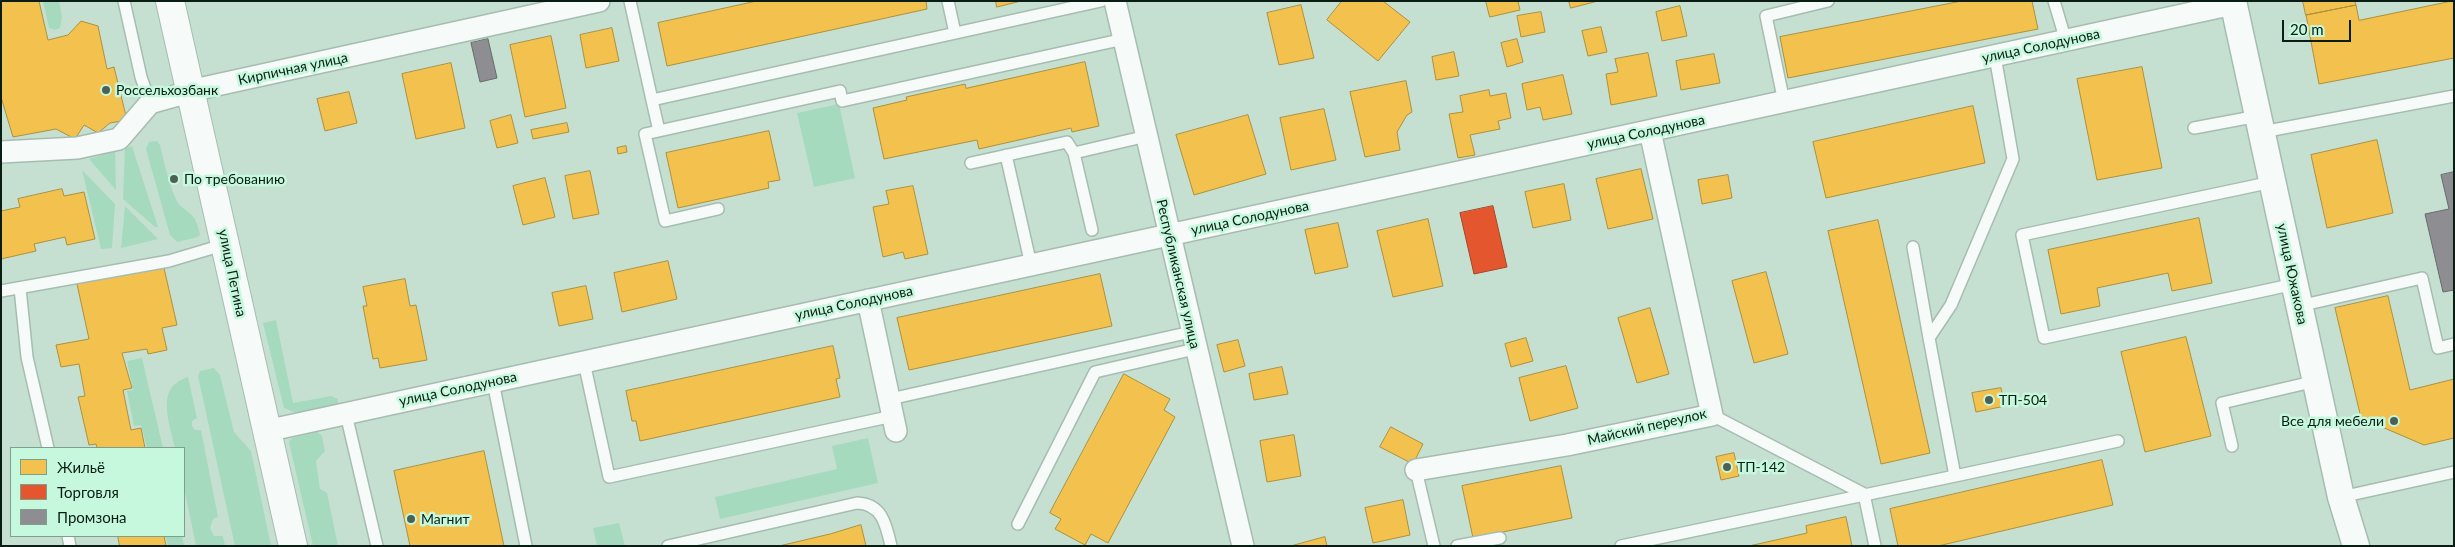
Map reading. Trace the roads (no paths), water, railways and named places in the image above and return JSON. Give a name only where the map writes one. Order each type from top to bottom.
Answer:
[{"type":"main road","name":"улица Петина","points":[[170,1],[293,546]]},
{"type":"street","name":"Кирпичная улица","points":[[150,103],[554,6],[599,1]]},
{"type":"street","name":"Республиканская улица","points":[[1115,1],[1193,340],[1243,546]]},
{"type":"street","name":"улица Солодунова","points":[[266,431],[2233,3]]},
{"type":"street","name":"улица Южакова","points":[[2233,3],[2341,497],[2356,546]]},
{"type":"street","points":[[1,152],[77,148],[119,140],[150,103]]},
{"type":"street","name":"Майский переулок","points":[[1416,470],[1566,445],[1712,415],[1650,131]]},
{"type":"street","points":[[868,300],[893,415]]},
{"type":"lane","points":[[124,1],[141,78],[150,103]]},
{"type":"lane","points":[[630,1],[659,131]]},
{"type":"lane","points":[[948,1],[955,33]]},
{"type":"lane","points":[[652,100],[1101,1]]},
{"type":"lane","points":[[1784,102],[1766,16],[1828,1]]},
{"type":"lane","points":[[2054,1],[2066,40]]},
{"type":"lane","points":[[718,209],[665,221],[645,134],[840,91],[842,101],[1124,39]]},
{"type":"lane","points":[[1929,338],[1951,304],[2013,159],[1995,56]]},
{"type":"lane","points":[[2194,128],[2260,124],[2454,96]]},
{"type":"lane","points":[[1074,153],[1147,136]]},
{"type":"lane","points":[[972,163],[1068,142],[1074,153],[1092,230]]},
{"type":"lane","points":[[1006,156],[1031,265]]},
{"type":"lane","points":[[2272,182],[2022,235],[2044,338],[2297,295],[2422,278],[2438,348],[2454,344]]},
{"type":"lane","points":[[1,291],[169,261],[226,244]]},
{"type":"lane","points":[[1913,247],[1955,476]]},
{"type":"lane","points":[[20,288],[27,357],[48,447]]},
{"type":"lane","points":[[584,362],[609,477],[893,415],[1193,340]]},
{"type":"lane","points":[[1018,524],[1095,372],[1193,340]]},
{"type":"lane","points":[[2232,446],[2222,403],[2316,381]]},
{"type":"lane","points":[[493,382],[526,546]]},
{"type":"lane","points":[[346,414],[377,546]]},
{"type":"lane","points":[[1712,415],[1864,494]]},
{"type":"lane","points":[[1621,546],[2118,441]]},
{"type":"lane","points":[[1416,470],[1434,546]]},
{"type":"lane","points":[[2341,497],[2454,472]]},
{"type":"lane","points":[[1864,494],[1875,546]]},
{"type":"lane","points":[[668,546],[856,503],[865,503],[879,511],[883,517],[891,546]]},
{"type":"lane","points":[[1457,546],[1500,538]]},
{"type":"place","name":"Россельхозбанк","points":[[106,90]]},
{"type":"place","name":"По требованию","points":[[174,179]]},
{"type":"place","name":"ТП-504","points":[[1989,400]]},
{"type":"place","name":"Все для мебели","points":[[2394,421]]},
{"type":"place","name":"ТП-142","points":[[1727,467]]},
{"type":"place","name":"Магнит","points":[[411,519]]}]
